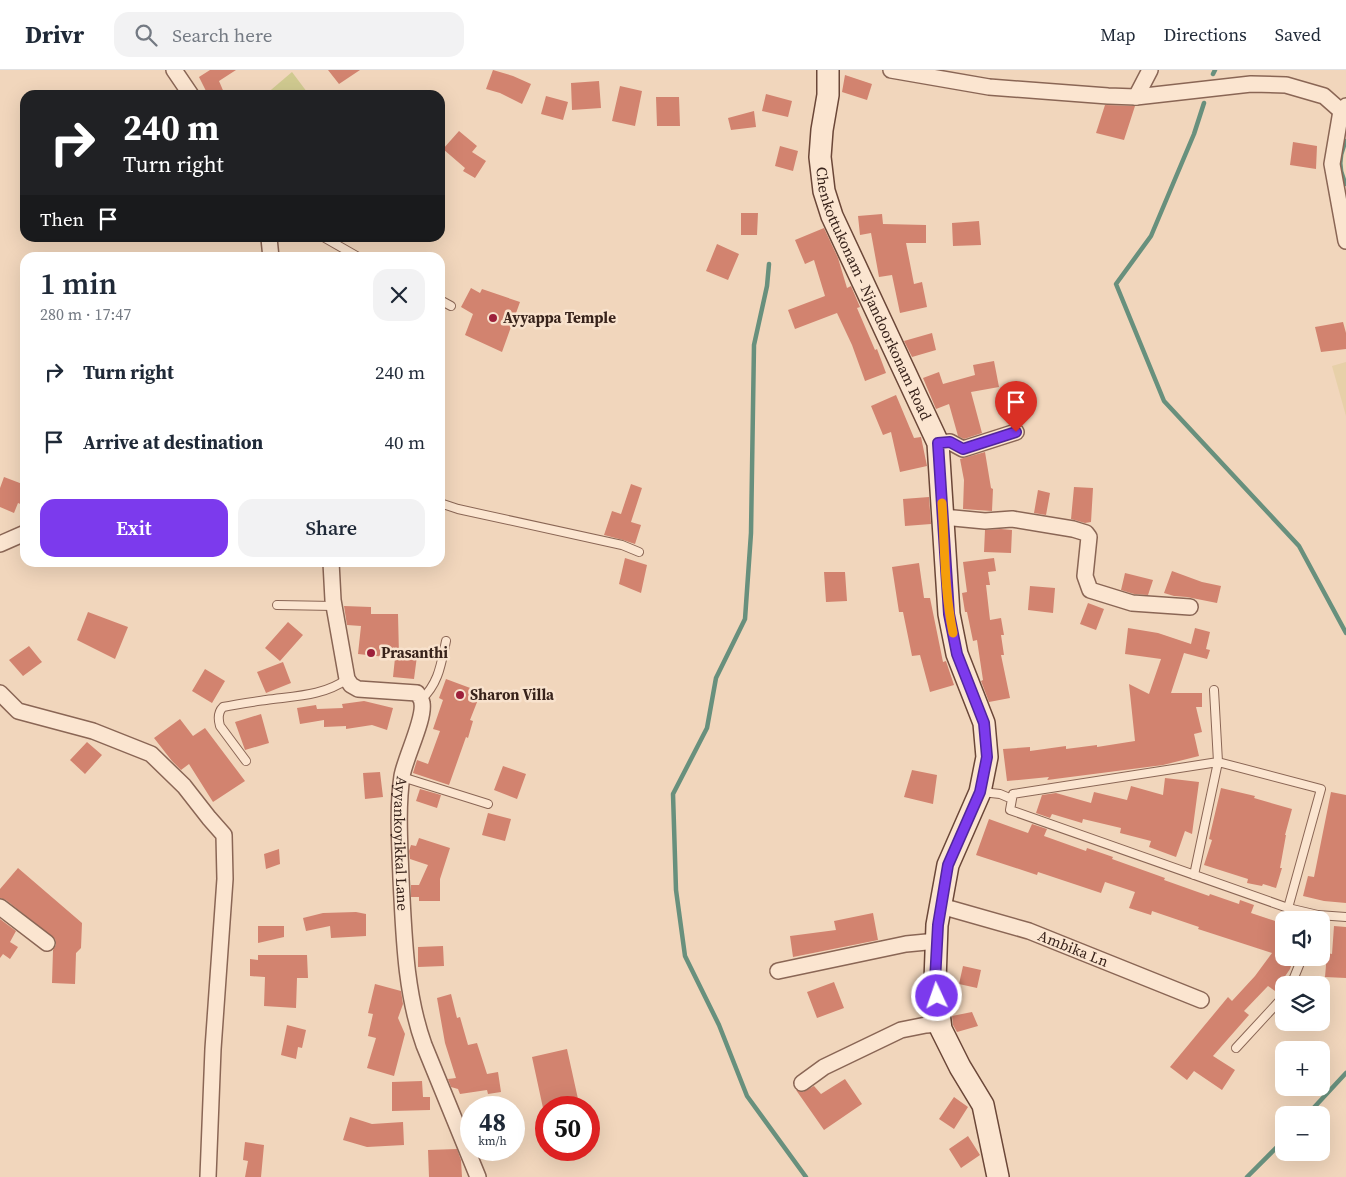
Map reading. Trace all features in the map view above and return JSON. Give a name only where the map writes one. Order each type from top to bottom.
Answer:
[{"type":"main road","name":"Chenkottukonam - Njandoorkonam Road","points":[[828,70],[828,95],[820,157],[824,191],[832,216],[938,443],[949,614],[957,654],[984,723],[987,757],[980,792],[948,865],[937,941],[935,981],[941,1024],[960,1067],[983,1105],[998,1177]]},
{"type":"street","points":[[174,70],[188,90]]},
{"type":"street","points":[[891,70],[989,87],[1136,97],[1251,84],[1286,85],[1324,96],[1344,108],[1332,164],[1345,230]]},
{"type":"street","points":[[1136,97],[1150,70]]},
{"type":"street","points":[[938,443],[950,442],[963,449],[1016,432]]},
{"type":"street","points":[[943,518],[985,521],[1012,519],[1073,529],[1086,533],[1089,537],[1086,576],[1090,590],[1132,603],[1190,607]]},
{"type":"street","points":[[0,544],[20,535]]},
{"type":"street","points":[[331,567],[334,606],[347,679],[351,685],[358,689],[417,693],[421,700]]},
{"type":"street","points":[[0,693],[18,711],[93,731],[151,754],[184,786],[208,818],[224,835],[225,878],[214,1040],[208,1177]]},
{"type":"street","name":"Ayyankoyikkal Lane","points":[[421,700],[422,715],[402,777],[399,837],[402,904],[410,992],[424,1045],[478,1177]]},
{"type":"street","points":[[0,906],[47,943]]},
{"type":"street","name":"Ambika Ln","points":[[941,906],[1029,931],[1202,1000]]},
{"type":"street","points":[[778,971],[906,944],[937,941]]},
{"type":"street","points":[[802,1083],[824,1067],[901,1030],[941,1024]]},
{"type":"lane","points":[[332,242],[350,252]]},
{"type":"lane","points":[[445,303],[451,306]]},
{"type":"lane","points":[[445,505],[622,545],[639,552]]},
{"type":"lane","points":[[277,605],[334,606]]},
{"type":"lane","points":[[421,700],[430,692],[435,683],[446,641]]},
{"type":"lane","points":[[246,761],[220,726],[218,721],[223,707],[301,696],[337,687],[347,679]]},
{"type":"lane","points":[[1194,875],[1218,762],[1214,690]]},
{"type":"lane","points":[[1288,908],[1322,789],[1218,762],[1013,794],[1010,810],[1194,875],[1288,908],[1297,911]]},
{"type":"lane","points":[[402,777],[488,804]]},
{"type":"lane","points":[[980,792],[1000,794],[1012,799]]},
{"type":"lane","points":[[1330,918],[1346,917]]},
{"type":"lane","points":[[1236,1048],[1275,1006]]},
{"type":"shaded area","points":[[292,72],[306,90],[271,90]]},
{"type":"shaded area","points":[[1346,362],[1346,416],[1332,366]]},
{"type":"building","points":[[210,70],[236,70],[219,81],[223,90],[206,90],[199,77]]},
{"type":"building","points":[[328,70],[360,70],[339,84]]},
{"type":"building","points":[[493,70],[531,84],[522,104],[500,93],[486,89]]},
{"type":"building","points":[[845,75],[872,84],[867,100],[842,92]]},
{"type":"building","points":[[599,81],[601,108],[572,110],[571,83]]},
{"type":"building","points":[[620,86],[642,91],[635,126],[612,121]]},
{"type":"building","points":[[766,94],[792,101],[788,117],[762,111]]},
{"type":"building","points":[[546,96],[568,102],[563,120],[541,114]]},
{"type":"building","points":[[656,97],[679,97],[680,126],[657,126]]},
{"type":"building","points":[[1105,105],[1135,106],[1124,140],[1096,133]]},
{"type":"building","points":[[754,111],[756,127],[731,130],[728,118]]},
{"type":"building","points":[[459,131],[477,146],[472,152],[486,161],[475,178],[463,171],[465,168],[445,151],[445,147]]},
{"type":"building","points":[[1293,142],[1317,146],[1316,169],[1290,165]]},
{"type":"building","points":[[780,146],[798,151],[793,171],[775,166]]},
{"type":"building","points":[[741,213],[758,213],[757,235],[741,235]]},
{"type":"building","points":[[882,214],[883,224],[926,225],[926,243],[906,243],[914,284],[922,282],[927,307],[900,313],[892,275],[879,277],[871,233],[860,235],[858,216]]},
{"type":"building","points":[[979,221],[981,245],[953,246],[952,223]]},
{"type":"building","points":[[824,228],[838,258],[847,288],[851,286],[860,307],[857,308],[875,350],[877,349],[886,373],[865,381],[852,345],[837,313],[795,329],[788,310],[825,296],[814,260],[805,264],[795,240]]},
{"type":"building","points":[[717,244],[739,254],[728,280],[706,271]]},
{"type":"building","name":"Ayyappa Temple","points":[[471,288],[480,293],[482,289],[520,302],[502,352],[465,335],[473,314],[461,307]]},
{"type":"building","points":[[1343,322],[1346,333],[1346,349],[1321,352],[1315,327]]},
{"type":"building","points":[[932,333],[936,350],[912,357],[904,341]]},
{"type":"building","points":[[994,361],[999,387],[971,392],[982,433],[964,439],[958,436],[949,404],[936,409],[923,378],[939,372],[943,384],[975,375],[973,365]]},
{"type":"building","points":[[896,395],[914,438],[921,437],[927,466],[900,472],[891,432],[883,435],[871,406]]},
{"type":"building","points":[[985,452],[991,488],[993,489],[992,511],[963,509],[964,480],[960,459]]},
{"type":"building","points":[[4,477],[20,483],[20,504],[18,503],[14,513],[0,507],[0,488]]},
{"type":"building","points":[[631,484],[642,488],[631,522],[641,525],[635,544],[604,535],[612,511],[621,514]]},
{"type":"building","points":[[1074,487],[1093,488],[1091,522],[1085,523],[1071,519]]},
{"type":"building","points":[[1038,490],[1050,493],[1046,515],[1034,513]]},
{"type":"building","points":[[929,497],[931,524],[905,526],[903,499]]},
{"type":"building","points":[[985,530],[1012,530],[1011,553],[984,552]]},
{"type":"building","points":[[625,558],[647,565],[641,593],[619,584]]},
{"type":"building","points":[[994,558],[996,571],[988,572],[990,585],[986,585],[990,620],[1001,618],[1004,635],[1001,635],[1004,655],[1001,655],[1010,698],[989,702],[981,681],[983,680],[977,640],[973,641],[967,612],[965,612],[962,593],[967,592],[963,562]]},
{"type":"building","points":[[919,563],[924,598],[930,598],[943,662],[946,661],[954,685],[930,692],[920,655],[912,656],[903,612],[899,612],[892,567]]},
{"type":"building","points":[[1172,571],[1202,582],[1221,586],[1217,603],[1164,593]]},
{"type":"building","points":[[824,572],[845,572],[847,601],[826,602]]},
{"type":"building","points":[[1125,573],[1153,580],[1148,595],[1134,594],[1121,590]]},
{"type":"building","points":[[1030,586],[1055,588],[1053,613],[1028,610]]},
{"type":"building","points":[[1088,603],[1104,609],[1096,630],[1080,624]]},
{"type":"building","points":[[344,606],[371,607],[371,614],[398,614],[399,655],[417,656],[414,679],[393,677],[395,658],[358,654],[361,626],[347,625]]},
{"type":"building","points":[[88,612],[128,627],[115,659],[77,640]]},
{"type":"building","points":[[288,622],[303,635],[280,661],[265,648]]},
{"type":"building","points":[[1128,628],[1158,633],[1191,644],[1195,628],[1210,632],[1206,649],[1210,650],[1207,659],[1184,653],[1171,693],[1202,693],[1202,707],[1196,707],[1202,732],[1194,734],[1199,756],[1163,765],[1047,780],[1049,777],[1007,781],[1003,749],[1030,747],[1030,751],[1066,746],[1066,749],[1097,745],[1097,747],[1135,741],[1129,684],[1149,694],[1161,659],[1125,654]]},
{"type":"building","points":[[29,646],[42,662],[23,676],[9,660]]},
{"type":"building","points":[[283,662],[291,683],[266,693],[257,672]]},
{"type":"building","points":[[205,669],[225,681],[212,703],[192,691]]},
{"type":"building","points":[[446,679],[481,692],[470,720],[473,721],[468,738],[466,737],[449,785],[413,773],[417,760],[428,764],[440,731],[433,729],[443,700],[439,698]]},
{"type":"building","points":[[364,701],[393,708],[387,730],[372,725],[346,729],[346,726],[324,727],[324,720],[300,724],[297,708],[316,705],[317,709],[343,708],[342,704]]},
{"type":"building","points":[[261,714],[269,743],[245,750],[235,722]]},
{"type":"building","points":[[180,719],[193,736],[205,728],[245,781],[213,802],[189,764],[181,770],[154,738]]},
{"type":"building","points":[[87,742],[102,755],[85,774],[70,760]]},
{"type":"building","points":[[503,766],[526,774],[517,799],[494,790]]},
{"type":"building","points":[[912,770],[937,775],[933,804],[904,797]]},
{"type":"building","points":[[380,772],[383,797],[365,799],[363,773]]},
{"type":"building","points":[[1165,778],[1199,782],[1192,834],[1185,831],[1176,857],[1149,847],[1151,841],[1120,833],[1121,828],[1083,819],[1082,823],[1052,814],[1050,818],[1036,813],[1042,795],[1056,793],[1091,803],[1094,792],[1127,800],[1131,786],[1163,795]]},
{"type":"building","points":[[1221,788],[1255,796],[1254,798],[1292,809],[1285,835],[1280,868],[1282,868],[1276,888],[1263,884],[1262,886],[1247,883],[1248,879],[1204,865],[1212,840],[1209,839]]},
{"type":"building","points":[[420,789],[441,795],[437,808],[416,801]]},
{"type":"building","points":[[1331,792],[1346,795],[1346,903],[1324,901],[1303,896],[1308,876],[1314,877]]},
{"type":"building","points":[[488,813],[511,819],[505,841],[482,835]]},
{"type":"building","points":[[989,819],[1028,833],[1032,824],[1047,829],[1044,836],[1086,851],[1087,848],[1113,857],[1112,859],[1165,878],[1164,880],[1209,896],[1210,894],[1239,904],[1240,900],[1254,905],[1251,913],[1275,921],[1275,966],[1291,966],[1285,976],[1275,976],[1275,991],[1268,986],[1244,1011],[1249,1015],[1213,1056],[1235,1070],[1222,1090],[1194,1071],[1187,1080],[1170,1067],[1228,997],[1232,1001],[1255,976],[1272,953],[1198,929],[1199,927],[1152,911],[1151,915],[1129,908],[1135,892],[1105,882],[1101,893],[1038,872],[1037,875],[976,855]]},
{"type":"building","points":[[419,838],[450,848],[440,879],[440,901],[419,901],[419,897],[411,897],[411,885],[419,885],[428,865],[410,859],[409,851],[411,845],[416,846]]},
{"type":"building","points":[[279,849],[280,864],[266,869],[264,854]]},
{"type":"building","points":[[18,868],[82,923],[81,948],[76,953],[75,984],[52,983],[55,939],[6,900],[0,898],[0,889]]},
{"type":"building","points":[[356,912],[366,914],[366,936],[331,938],[330,926],[306,931],[303,918],[323,913]]},
{"type":"building","points":[[873,913],[878,940],[793,957],[790,936],[836,930],[834,921]]},
{"type":"building","points":[[0,919],[16,931],[10,942],[18,947],[10,959],[3,954],[0,958]]},
{"type":"building","points":[[258,926],[284,926],[284,937],[258,943]]},
{"type":"building","points":[[1334,926],[1346,927],[1346,978],[1325,976],[1326,966],[1330,966],[1330,954],[1332,954]]},
{"type":"building","points":[[443,946],[444,966],[418,967],[418,947]]},
{"type":"building","points":[[258,955],[307,955],[308,978],[297,978],[296,1008],[264,1006],[265,977],[250,976],[250,959],[258,960]]},
{"type":"building","points":[[963,966],[981,970],[977,988],[959,984]]},
{"type":"building","points":[[834,982],[844,1008],[817,1018],[807,992]]},
{"type":"building","points":[[375,984],[401,991],[403,1004],[398,1018],[405,1034],[394,1076],[367,1068],[376,1038],[368,1036],[373,1014],[368,1013]]},
{"type":"building","points":[[451,994],[457,1018],[460,1017],[468,1045],[477,1043],[487,1074],[498,1072],[501,1092],[488,1094],[487,1090],[460,1094],[458,1089],[451,1087],[448,1079],[456,1078],[445,1043],[437,998]]},
{"type":"building","points":[[972,1012],[978,1026],[957,1032],[953,1025],[952,1016]]},
{"type":"building","points":[[287,1025],[306,1030],[302,1048],[298,1047],[296,1059],[281,1055]]},
{"type":"building","points":[[567,1049],[577,1096],[540,1096],[532,1057]]},
{"type":"building","points":[[845,1079],[862,1104],[824,1130],[796,1090],[803,1092],[814,1086],[821,1094]]},
{"type":"building","points":[[422,1081],[423,1097],[430,1097],[430,1110],[392,1111],[392,1082]]},
{"type":"building","points":[[954,1097],[968,1107],[954,1129],[939,1119]]},
{"type":"building","points":[[350,1117],[372,1124],[403,1122],[404,1145],[367,1147],[343,1140]]},
{"type":"building","points":[[968,1136],[980,1155],[961,1168],[949,1149]]},
{"type":"building","points":[[245,1142],[264,1145],[261,1177],[245,1177],[248,1161],[243,1160]]},
{"type":"building","points":[[457,1149],[461,1161],[462,1177],[429,1177],[428,1150]]},
{"type":"waterway","points":[[1213,74],[1215,70]]},
{"type":"waterway","points":[[1204,103],[1194,134],[1151,236],[1116,284],[1164,401],[1299,546],[1346,633]]},
{"type":"waterway","points":[[1346,141],[1340,162],[1343,179],[1346,184]]},
{"type":"waterway","points":[[769,264],[767,286],[754,345],[751,533],[745,619],[716,678],[707,728],[673,794],[676,890],[685,956],[719,1025],[747,1096],[806,1177]]},
{"type":"waterway","points":[[1315,1106],[1346,1073]]},
{"type":"waterway","points":[[1247,1177],[1275,1149]]},
{"type":"slow traffic","points":[[942,503],[946,586],[953,633]]},
{"type":"place","name":"Ayyappa Temple","points":[[493,318]]},
{"type":"place","name":"Prasanthi","points":[[371,653]]},
{"type":"place","name":"Sharon Villa","points":[[460,695]]},
{"type":"route","points":[[937,996],[935,981],[938,925],[948,865],[980,792],[987,757],[984,723],[957,654],[949,614],[938,443],[950,442],[963,449],[1016,432]]}]
